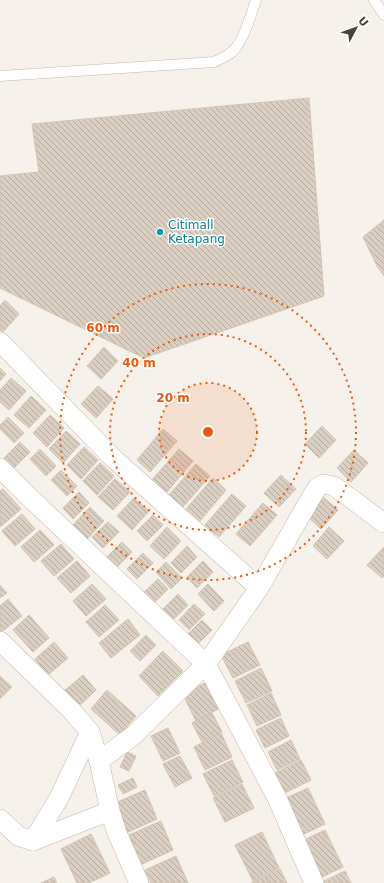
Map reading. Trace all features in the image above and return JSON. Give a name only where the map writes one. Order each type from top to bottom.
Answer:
[{"type":"street","points":[[0,342],[113,458],[259,588]]},
{"type":"street","points":[[0,468],[206,664],[277,798],[314,883]]},
{"type":"street","points":[[99,761],[134,735],[206,664],[259,588],[312,496],[323,484],[334,486],[384,523]]},
{"type":"street","points":[[0,641],[71,710],[90,732],[99,761],[110,811],[117,833],[139,883]]},
{"type":"street","points":[[33,841],[59,798],[90,732]]},
{"type":"street","points":[[0,819],[18,836],[33,841],[110,811]]},
{"type":"lane","points":[[0,76],[214,62],[226,57],[237,46],[247,27],[256,0]]},
{"type":"lane","points":[[374,0],[384,15]]},
{"type":"building","name":"Citimall Ketapang","points":[[309,98],[324,296],[144,358],[0,288],[0,176],[39,172],[32,124]]},
{"type":"building","points":[[384,220],[384,276],[377,266],[363,237]]},
{"type":"building","points":[[5,300],[19,314],[3,332],[0,330],[0,306]]},
{"type":"building","points":[[104,347],[118,361],[101,379],[87,366]]},
{"type":"building","points":[[0,368],[6,374],[0,381]]},
{"type":"building","points":[[11,378],[26,391],[9,410],[0,402],[0,390]]},
{"type":"building","points":[[98,386],[113,399],[96,418],[81,404]]},
{"type":"building","points":[[31,396],[46,410],[29,428],[14,415]]},
{"type":"building","points":[[50,415],[64,428],[47,447],[33,433]]},
{"type":"building","points":[[8,417],[24,433],[14,443],[0,429],[0,425]]},
{"type":"building","points":[[322,426],[336,440],[319,458],[305,444]]},
{"type":"building","points":[[163,429],[177,441],[150,472],[137,460]]},
{"type":"building","points":[[66,431],[80,444],[63,463],[49,449]]},
{"type":"building","points":[[20,442],[30,452],[14,468],[4,458]]},
{"type":"building","points":[[84,447],[98,460],[81,479],[67,465]]},
{"type":"building","points":[[40,449],[56,466],[46,476],[30,459]]},
{"type":"building","points":[[179,449],[193,461],[167,492],[152,480]]},
{"type":"building","points":[[354,450],[368,463],[351,482],[337,468]]},
{"type":"building","points":[[100,463],[114,476],[97,495],[83,481]]},
{"type":"building","points":[[196,464],[210,476],[183,507],[169,495]]},
{"type":"building","points":[[61,470],[77,486],[67,496],[51,480]]},
{"type":"building","points":[[281,475],[296,489],[279,507],[264,493]]},
{"type":"building","points":[[213,478],[226,490],[200,521],[186,509]]},
{"type":"building","points":[[115,479],[130,492],[113,510],[98,497]]},
{"type":"building","points":[[3,489],[21,509],[0,527],[0,491]]},
{"type":"building","points":[[79,492],[89,503],[73,519],[63,508]]},
{"type":"building","points":[[232,494],[246,506],[219,537],[205,525]]},
{"type":"building","points":[[323,497],[338,510],[321,529],[306,515]]},
{"type":"building","points":[[134,498],[149,511],[132,530],[117,516]]},
{"type":"building","points":[[263,503],[277,515],[250,546],[236,534]]},
{"type":"building","points":[[90,507],[104,521],[87,539],[73,525]]},
{"type":"building","points":[[22,514],[35,529],[15,546],[2,531]]},
{"type":"building","points":[[153,515],[163,525],[147,541],[137,531]]},
{"type":"building","points":[[108,522],[119,532],[103,548],[92,537]]},
{"type":"building","points":[[167,527],[181,541],[164,559],[150,546]]},
{"type":"building","points":[[329,527],[344,541],[327,559],[313,546]]},
{"type":"building","points":[[40,530],[54,545],[34,562],[21,547]]},
{"type":"building","points":[[122,542],[132,552],[116,568],[106,558]]},
{"type":"building","points":[[61,544],[74,559],[54,576],[41,561]]},
{"type":"building","points":[[187,546],[197,557],[181,573],[171,563]]},
{"type":"building","points":[[384,547],[384,576],[382,578],[367,565]]},
{"type":"building","points":[[143,553],[153,563],[137,579],[127,569]]},
{"type":"building","points":[[77,561],[90,576],[71,593],[57,578]]},
{"type":"building","points":[[203,561],[213,572],[197,588],[187,577]]},
{"type":"building","points":[[166,562],[182,578],[171,589],[156,572]]},
{"type":"building","points":[[158,579],[168,589],[152,605],[142,594]]},
{"type":"building","points":[[92,584],[106,599],[86,616],[73,601]]},
{"type":"building","points":[[208,584],[224,601],[214,611],[198,594]]},
{"type":"building","points":[[0,585],[7,593],[0,598]]},
{"type":"building","points":[[178,594],[188,605],[172,621],[162,610]]},
{"type":"building","points":[[8,599],[22,616],[0,633],[0,606]]},
{"type":"building","points":[[194,604],[205,614],[189,630],[179,620]]},
{"type":"building","points":[[105,605],[119,620],[99,637],[86,622]]},
{"type":"building","points":[[29,615],[49,638],[33,652],[13,630]]},
{"type":"building","points":[[128,619],[140,635],[111,658],[99,643]]},
{"type":"building","points":[[202,620],[212,630],[196,646],[186,636]]},
{"type":"building","points":[[146,635],[156,645],[140,661],[130,651]]},
{"type":"building","points":[[54,642],[68,658],[48,675],[35,659]]},
{"type":"building","points":[[248,642],[260,665],[233,678],[221,655]]},
{"type":"building","points":[[163,651],[183,671],[158,696],[139,676]]},
{"type":"building","points":[[261,668],[272,691],[246,703],[235,681]]},
{"type":"building","points":[[83,675],[96,690],[77,708],[63,692]]},
{"type":"building","points":[[0,676],[12,687],[0,699]]},
{"type":"building","points":[[205,683],[218,709],[196,721],[182,693]]},
{"type":"building","points":[[107,690],[136,716],[120,735],[91,709]]},
{"type":"building","points":[[271,693],[281,715],[257,726],[247,705]]},
{"type":"building","points":[[212,713],[222,732],[202,742],[192,723]]},
{"type":"building","points":[[281,718],[289,736],[265,748],[256,730]]},
{"type":"building","points":[[168,728],[180,753],[163,761],[151,736]]},
{"type":"building","points":[[221,733],[232,757],[205,770],[194,747]]},
{"type":"building","points":[[291,740],[300,759],[277,770],[268,752]]},
{"type":"building","points":[[127,752],[136,756],[129,771],[120,767]]},
{"type":"building","points":[[180,756],[192,778],[175,787],[163,764]]},
{"type":"building","points":[[232,760],[243,782],[214,796],[203,774]]},
{"type":"building","points":[[301,760],[311,780],[285,793],[275,773]]},
{"type":"building","points":[[133,778],[137,787],[123,794],[118,785]]},
{"type":"building","points":[[242,784],[254,808],[225,822],[213,798]]},
{"type":"building","points":[[308,788],[325,824],[304,834],[286,798]]},
{"type":"building","points":[[145,790],[157,819],[126,833],[113,804]]},
{"type":"building","points":[[161,821],[173,850],[142,864],[129,835]]},
{"type":"building","points":[[325,830],[343,867],[322,877],[304,840]]},
{"type":"building","points":[[262,832],[279,868],[253,881],[235,845]]},
{"type":"building","points":[[91,834],[110,873],[89,883],[77,883],[61,849]]},
{"type":"building","points":[[176,856],[188,883],[151,883],[145,870]]},
{"type":"building","points":[[280,869],[287,883],[251,883]]},
{"type":"building","points":[[345,871],[351,883],[322,882]]},
{"type":"building","points":[[54,877],[57,883],[41,883]]},
{"type":"place","name":"Citimall Ketapang","points":[[160,232]]}]
